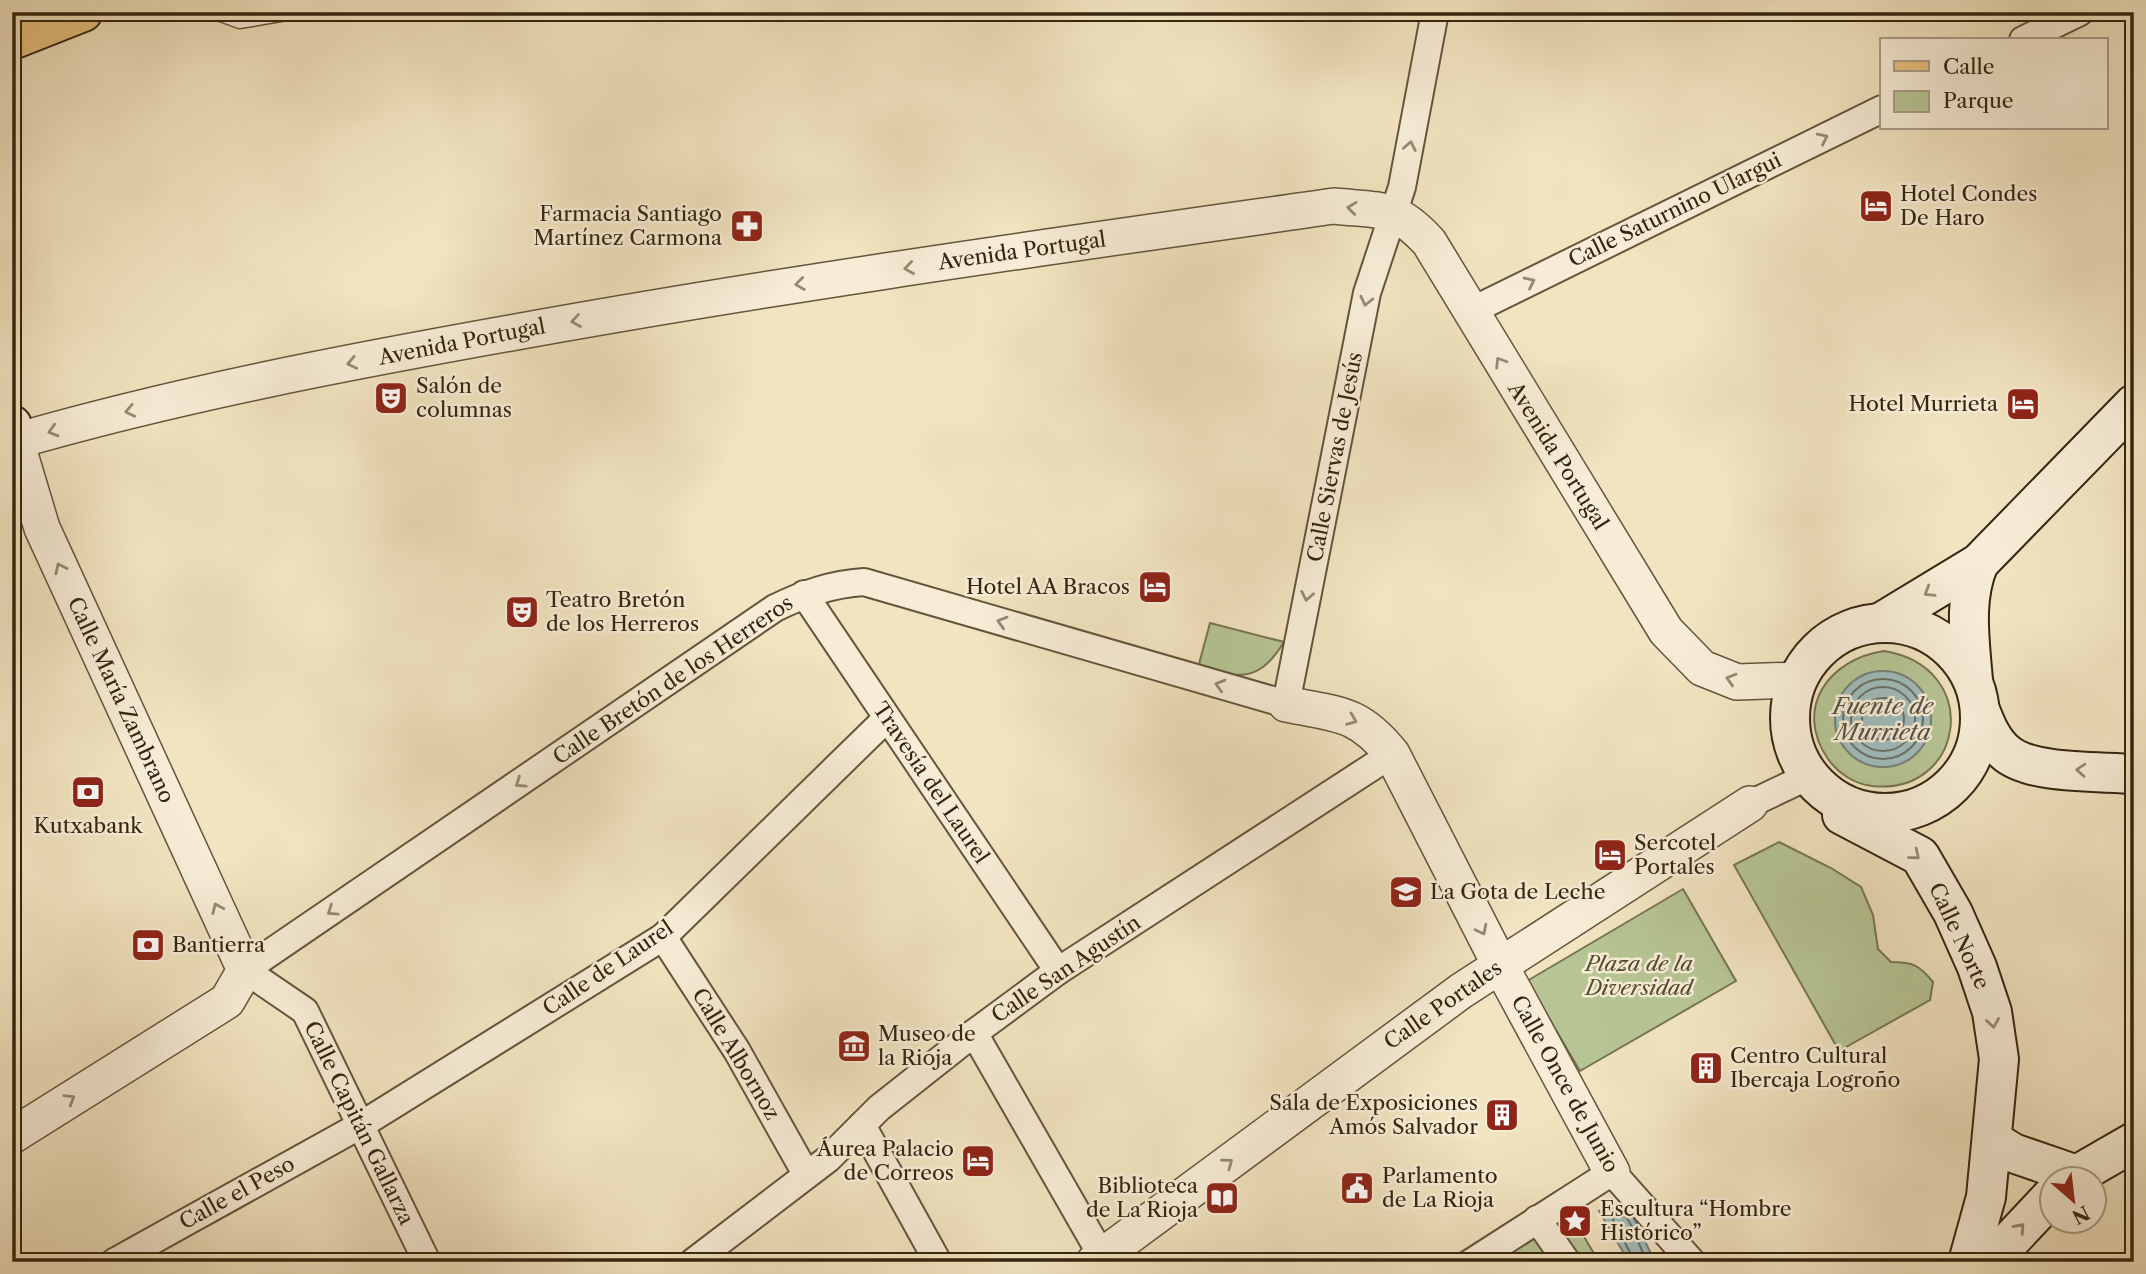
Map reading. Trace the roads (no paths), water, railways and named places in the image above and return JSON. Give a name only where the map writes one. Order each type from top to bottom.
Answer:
[{"type":"main road","points":[[12,32],[18,12]]},
{"type":"main road","points":[[12,40],[83,12]]},
{"type":"main road","points":[[1880,623],[1979,563],[2134,404]]},
{"type":"main road","points":[[1979,563],[1970,583],[1968,617],[1976,695],[1976,743],[1962,774],[1948,789],[1924,805],[1897,813],[1870,812],[1844,804],[1815,783],[1797,754],[1791,729],[1793,695],[1798,680],[1809,662],[1831,641],[1859,627],[1880,623],[1903,623],[1936,638],[1951,650],[1976,695],[1990,734],[2005,753],[2028,765],[2134,774]]},
{"type":"main road","name":"Calle Norte","points":[[1815,783],[1831,805],[1845,818],[1920,856],[1953,913],[1977,967],[1992,1012],[1999,1059],[1992,1140],[1986,1197],[1968,1262]]},
{"type":"main road","points":[[1992,1140],[2038,1168]]},
{"type":"main road","points":[[2093,1166],[2134,1142]]},
{"type":"main road","points":[[1990,1262],[2038,1211]]},
{"type":"street","name":"Calle Siervas de Jesús","points":[[1286,704],[1367,293],[1395,213],[1435,12]]},
{"type":"street","points":[[2027,38],[2080,12]]},
{"type":"street","name":"Calle Saturnino Ulargui","points":[[1469,312],[1880,110]]},
{"type":"street","name":"Avenida Portugal","points":[[14,437],[409,351],[723,295],[1334,206],[1395,213],[1411,223],[1429,242],[1469,312],[1666,631],[1702,668],[1737,682],[1798,680]]},
{"type":"street","name":"Calle María Zambrano","points":[[14,437],[41,528],[245,970]]},
{"type":"street","name":"Calle Bretón de los Herreros","points":[[12,1136],[227,1000],[245,970],[775,608],[804,594],[837,584],[864,582],[1286,704],[1351,718],[1372,730],[1392,754],[1500,965]]},
{"type":"street","name":"Travesía del Laurel","points":[[804,594],[1058,971]]},
{"type":"street","name":"Calle de Laurel","points":[[361,1125],[663,936],[887,718]]},
{"type":"street","name":"Calle San Agustín","points":[[693,1262],[828,1158],[862,1125],[974,1033],[1058,971],[1392,754]]},
{"type":"street","name":"Calle Portales","points":[[1098,1259],[1385,1046],[1500,965],[1750,804],[1815,783]]},
{"type":"street","name":"Calle Albornoz","points":[[663,936],[737,1051],[806,1174]]},
{"type":"street","name":"Calle Once de Junio","points":[[1500,965],[1612,1172],[1692,1262]]},
{"type":"street","name":"Calle Capitán Gallarza","points":[[245,970],[305,1011],[427,1262]]},
{"type":"street","points":[[974,1033],[1098,1259]]},
{"type":"street","name":"Calle el Peso","points":[[114,1262],[361,1125]]},
{"type":"street","points":[[862,1125],[939,1262]]},
{"type":"street","points":[[1472,1262],[1612,1172]]},
{"type":"street","points":[[1537,1219],[1567,1262]]},
{"type":"lane","points":[[221,12],[240,19],[281,12]]},
{"type":"water","name":"Fuente de Murrieta","points":[[1883,671],[1901,675],[1917,685],[1927,701],[1931,719],[1927,737],[1917,753],[1901,763],[1883,767],[1865,763],[1849,753],[1839,737],[1835,719],[1839,701],[1849,685],[1865,675]]},
{"type":"water","points":[[1608,1207],[1631,1212],[1655,1262],[1629,1262],[1599,1211]]},
{"type":"place","name":"Hotel Condes De Haro","points":[[1876,206]]},
{"type":"place","name":"Farmacia Santiago Martínez Carmona","points":[[747,226]]},
{"type":"place","name":"Salón de columnas","points":[[391,398]]},
{"type":"place","name":"Hotel Murrieta","points":[[2023,404]]},
{"type":"place","name":"Hotel AA Bracos","points":[[1155,587]]},
{"type":"place","name":"Teatro Bretón de los Herreros","points":[[522,612]]},
{"type":"place","name":"Kutxabank","points":[[88,792]]},
{"type":"place","name":"Sercotel Portales","points":[[1610,855]]},
{"type":"place","name":"La Gota de Leche","points":[[1406,892]]},
{"type":"place","name":"Bantierra","points":[[148,945]]},
{"type":"place","name":"Museo de la Rioja","points":[[854,1046]]},
{"type":"place","name":"Centro Cultural Ibercaja Logroño","points":[[1706,1068]]},
{"type":"place","name":"Sala de Exposiciones Amós Salvador","points":[[1502,1115]]},
{"type":"place","name":"Áurea Palacio de Correos","points":[[978,1161]]},
{"type":"place","name":"Parlamento de La Rioja","points":[[1357,1188]]},
{"type":"place","name":"Biblioteca de La Rioja","points":[[1222,1198]]},
{"type":"place","name":"Escultura “Hombre Histórico”","points":[[1575,1221]]},
{"type":"park label","name":"Plaza de la Diversidad","points":[[1639,976]]}]
